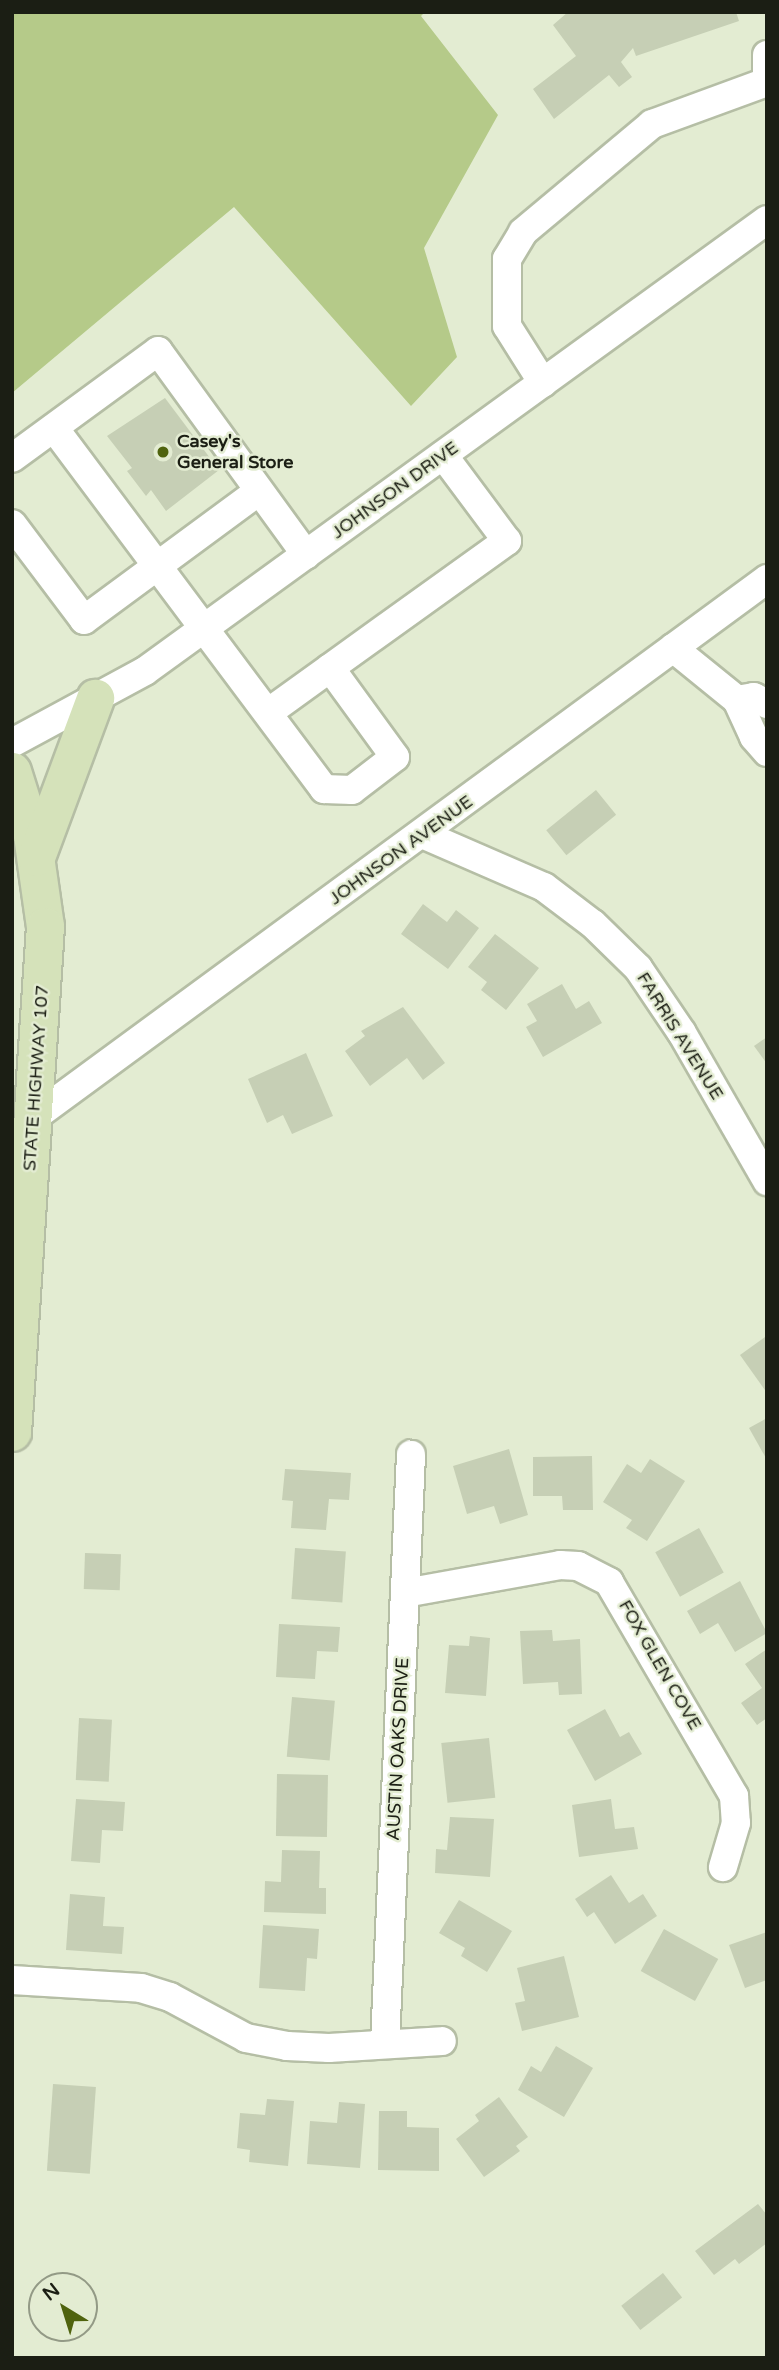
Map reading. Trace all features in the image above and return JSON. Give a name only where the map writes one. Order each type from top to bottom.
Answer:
[{"type":"main road","points":[[36,857],[95,698]]},
{"type":"main road","name":"STATE HIGHWAY 107","points":[[12,771],[36,857],[45,926],[12,1432]]},
{"type":"street","points":[[542,383],[507,326],[508,259],[523,232],[652,124],[767,79],[767,55]]},
{"type":"street","name":"JOHNSON DRIVE","points":[[12,743],[145,671],[767,220]]},
{"type":"street","points":[[12,458],[158,351],[306,555]]},
{"type":"street","points":[[54,428],[206,627],[324,789],[352,790],[396,757],[330,668]]},
{"type":"street","points":[[269,712],[507,541],[443,456]]},
{"type":"street","points":[[12,523],[84,620],[259,491]]},
{"type":"street","name":"JOHNSON AVENUE","points":[[33,1118],[767,579]]},
{"type":"street","points":[[673,648],[737,700],[754,737],[767,752]]},
{"type":"street","points":[[737,700],[754,697],[767,704]]},
{"type":"street","name":"FARRIS AVENUE","points":[[422,834],[544,887],[593,924],[638,968],[682,1033],[767,1181]]},
{"type":"street","name":"AUSTIN OAKS DRIVE","points":[[385,2043],[411,1455]]},
{"type":"street","name":"FOX GLEN COVE","points":[[405,1593],[560,1565],[578,1566],[608,1582],[734,1796],[736,1823],[723,1867]]},
{"type":"street","points":[[12,1980],[141,1988],[170,1997],[246,2038],[287,2046],[442,2041]]},
{"type":"green space","points":[[12,12],[425,12],[421,16],[498,115],[424,248],[457,357],[411,406],[234,207],[12,393]]},
{"type":"building","points":[[568,12],[736,12],[739,21],[636,56],[633,48],[621,62],[632,77],[619,87],[609,75],[554,119],[533,89],[576,56],[553,25]]},
{"type":"building","name":"Casey's General Store","points":[[165,398],[219,470],[166,511],[151,490],[146,496],[127,471],[132,468],[107,436]]},
{"type":"building","points":[[596,790],[616,815],[566,855],[546,830]]},
{"type":"building","points":[[423,904],[447,922],[456,910],[479,928],[448,969],[401,934]]},
{"type":"building","points":[[495,934],[539,968],[506,1010],[481,990],[487,982],[468,967]]},
{"type":"building","points":[[562,984],[576,1009],[589,1001],[602,1023],[543,1057],[526,1027],[537,1021],[527,1004]]},
{"type":"building","points":[[403,1007],[445,1063],[423,1080],[407,1058],[370,1086],[345,1051],[365,1036],[361,1031]]},
{"type":"building","points":[[767,1037],[767,1064],[754,1046]]},
{"type":"building","points":[[306,1053],[333,1116],[292,1134],[283,1115],[267,1123],[248,1079]]},
{"type":"building","points":[[765,1337],[767,1339],[767,1393],[740,1355]]},
{"type":"building","points":[[767,1418],[767,1460],[749,1428]]},
{"type":"building","points":[[509,1449],[528,1515],[500,1524],[494,1506],[467,1514],[453,1466]]},
{"type":"building","points":[[592,1456],[593,1510],[563,1510],[562,1496],[533,1496],[533,1457]]},
{"type":"building","points":[[650,1459],[685,1481],[647,1541],[626,1528],[632,1520],[603,1502],[627,1464],[641,1473]]},
{"type":"building","points":[[285,1469],[351,1473],[349,1500],[329,1499],[326,1530],[291,1528],[293,1501],[282,1500]]},
{"type":"building","points":[[699,1528],[724,1573],[680,1597],[655,1552]]},
{"type":"building","points":[[295,1548],[346,1552],[342,1602],[291,1599]]},
{"type":"building","points":[[85,1553],[121,1554],[120,1590],[84,1589]]},
{"type":"building","points":[[740,1581],[767,1633],[735,1652],[718,1623],[700,1634],[687,1611]]},
{"type":"building","points":[[279,1624],[340,1627],[338,1652],[317,1651],[315,1679],[276,1677]]},
{"type":"building","points":[[552,1630],[553,1641],[580,1639],[582,1694],[559,1695],[558,1682],[523,1684],[520,1631]]},
{"type":"building","points":[[470,1636],[490,1638],[486,1696],[445,1693],[449,1645],[469,1646]]},
{"type":"building","points":[[767,1649],[767,1718],[757,1725],[741,1703],[762,1688],[745,1664]]},
{"type":"building","points":[[292,1697],[335,1701],[330,1761],[287,1757]]},
{"type":"building","points":[[605,1709],[620,1737],[629,1732],[642,1754],[595,1781],[567,1730]]},
{"type":"building","points":[[79,1718],[112,1720],[109,1782],[76,1780]]},
{"type":"building","points":[[489,1738],[495,1798],[448,1803],[441,1743]]},
{"type":"building","points":[[277,1774],[328,1775],[327,1837],[276,1836]]},
{"type":"building","points":[[76,1799],[125,1802],[123,1831],[102,1830],[100,1863],[71,1861]]},
{"type":"building","points":[[611,1799],[615,1829],[634,1827],[638,1849],[579,1857],[572,1805]]},
{"type":"building","points":[[450,1817],[494,1819],[490,1877],[435,1873],[436,1849],[447,1850]]},
{"type":"building","points":[[282,1850],[320,1851],[319,1888],[326,1888],[326,1914],[264,1912],[265,1881],[281,1882]]},
{"type":"building","points":[[611,1875],[629,1903],[643,1894],[657,1916],[615,1944],[594,1912],[587,1917],[575,1899]]},
{"type":"building","points":[[70,1894],[105,1897],[103,1926],[124,1927],[122,1954],[66,1950]]},
{"type":"building","points":[[459,1900],[512,1931],[487,1972],[461,1956],[465,1948],[439,1933]]},
{"type":"building","points":[[263,1925],[319,1929],[317,1959],[307,1958],[305,1991],[259,1988]]},
{"type":"building","points":[[664,1929],[718,1959],[695,2001],[641,1971]]},
{"type":"building","points":[[767,1932],[767,1980],[745,1988],[729,1945]]},
{"type":"building","points":[[564,1956],[579,2017],[522,2031],[515,2003],[525,2001],[517,1968]]},
{"type":"building","points":[[556,2046],[593,2068],[564,2117],[518,2090],[531,2066],[541,2072]]},
{"type":"building","points":[[53,2084],[96,2087],[90,2174],[47,2171]]},
{"type":"building","points":[[499,2097],[528,2137],[516,2146],[520,2151],[484,2177],[456,2139],[479,2121],[475,2115]]},
{"type":"building","points":[[267,2099],[294,2101],[288,2166],[249,2162],[250,2150],[237,2148],[240,2113],[265,2115]]},
{"type":"building","points":[[339,2102],[365,2104],[360,2168],[307,2164],[310,2121],[337,2123]]},
{"type":"building","points":[[379,2111],[407,2111],[407,2127],[439,2128],[439,2171],[378,2170]]},
{"type":"building","points":[[758,2204],[767,2215],[767,2243],[739,2264],[735,2259],[714,2275],[695,2251]]},
{"type":"building","points":[[663,2273],[682,2297],[640,2330],[621,2306]]},
{"type":"place","name":"Casey's General Store","points":[[163,452]]}]
